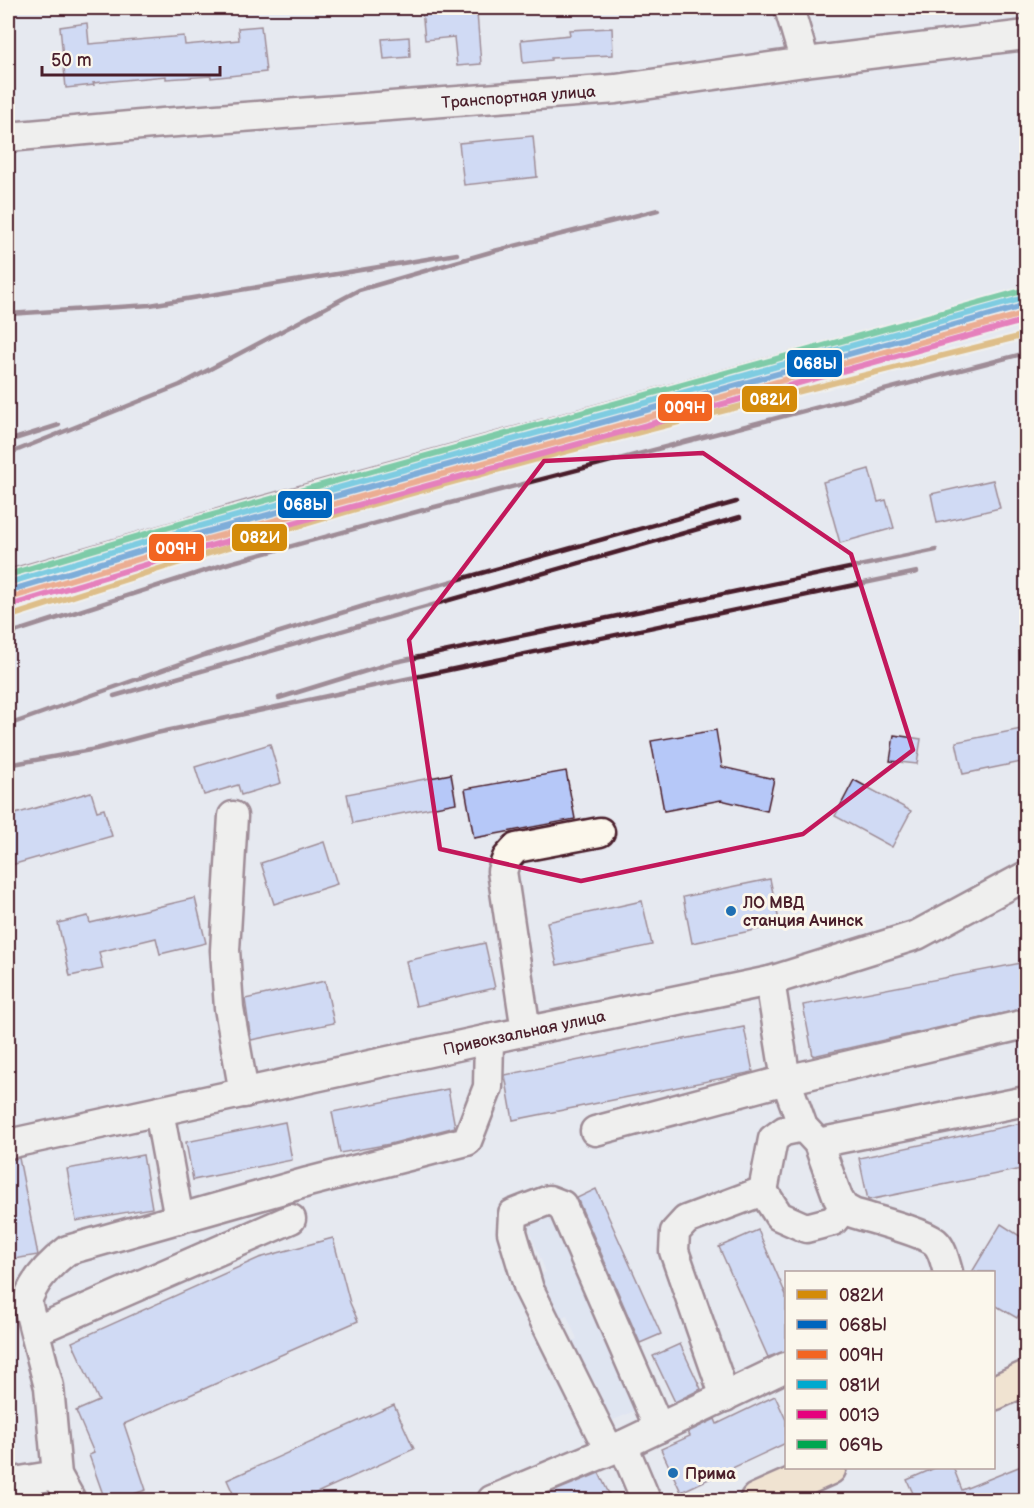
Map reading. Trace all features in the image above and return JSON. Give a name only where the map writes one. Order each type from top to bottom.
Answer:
[{"type":"main road","points":[[995,1392],[1026,1377]]},
{"type":"main road","points":[[764,1499],[825,1469]]},
{"type":"street","points":[[789,8],[805,62]]},
{"type":"street","name":"Транспортная улица","points":[[8,137],[616,89],[805,62],[1026,35]]},
{"type":"street","points":[[233,816],[225,950],[229,1008],[243,1093]]},
{"type":"street","points":[[526,1031],[502,871],[507,858],[516,848],[600,832]]},
{"type":"street","name":"Привокзальная улица","points":[[8,1144],[526,1031],[770,981],[917,935],[1026,876]]},
{"type":"street","points":[[770,981],[786,1080],[844,1208],[924,1236],[936,1243],[942,1252],[948,1271]]},
{"type":"street","points":[[595,1131],[786,1080],[1026,1024]]},
{"type":"street","points":[[71,1500],[57,1475],[49,1387],[27,1302],[31,1290],[57,1259],[68,1250],[308,1182],[467,1141],[488,1087],[489,1039]]},
{"type":"street","points":[[844,1208],[833,1221],[806,1228],[779,1216],[763,1191],[773,1139],[784,1131],[811,1135],[1026,1101]]},
{"type":"street","points":[[159,1111],[179,1219]]},
{"type":"street","points":[[725,1397],[674,1251],[675,1232],[686,1220],[763,1191]]},
{"type":"street","points":[[646,1500],[529,1289],[512,1232],[513,1214],[549,1200],[562,1205],[658,1428]]},
{"type":"street","points":[[35,1331],[291,1219]]},
{"type":"street","points":[[492,1500],[616,1447],[785,1367]]},
{"type":"street","points":[[8,1483],[57,1475]]},
{"type":"highlighted area","points":[[703,453],[851,554],[913,750],[803,834],[581,881],[440,849],[409,640],[544,461]]},
{"type":"shaded area","points":[[550,1212],[634,1411],[611,1421],[595,1382],[582,1387],[564,1345],[577,1339],[567,1316],[554,1321],[536,1277],[546,1272],[526,1222]]},
{"type":"building","points":[[445,8],[446,15],[477,13],[481,64],[457,66],[454,37],[425,40],[422,10]]},
{"type":"building","points":[[87,23],[89,44],[184,36],[185,45],[239,40],[238,28],[261,26],[266,72],[211,78],[211,76],[166,79],[166,76],[66,88],[60,27]]},
{"type":"building","points":[[612,28],[613,55],[551,58],[551,60],[523,63],[521,40],[570,35],[569,30]]},
{"type":"building","points":[[409,37],[410,57],[384,59],[382,39]]},
{"type":"building","points":[[533,136],[537,177],[464,185],[459,143]]},
{"type":"building","points":[[869,469],[878,502],[886,500],[894,528],[840,543],[823,482]]},
{"type":"building","points":[[993,480],[1000,508],[937,523],[931,494]]},
{"type":"building","points":[[1026,728],[1026,761],[963,774],[956,742]]},
{"type":"building","points":[[716,730],[722,767],[774,779],[767,811],[721,800],[664,811],[651,741]]},
{"type":"building","points":[[894,735],[921,739],[917,764],[890,761]]},
{"type":"building","points":[[270,744],[281,783],[241,795],[238,785],[204,795],[195,767]]},
{"type":"building","points":[[566,771],[575,819],[474,838],[465,789]]},
{"type":"building","points":[[451,774],[456,803],[353,823],[347,794]]},
{"type":"building","points":[[854,780],[911,811],[892,847],[835,816]]},
{"type":"building","points":[[91,792],[97,811],[104,809],[112,836],[8,866],[8,816]]},
{"type":"building","points":[[324,842],[337,884],[274,904],[261,863]]},
{"type":"building","name":"ЛО МВД станция Ачинск","points":[[770,879],[780,925],[692,943],[683,897]]},
{"type":"building","points":[[195,898],[206,943],[160,954],[156,938],[99,952],[103,969],[70,976],[58,923],[88,916],[90,923]]},
{"type":"building","points":[[642,901],[652,945],[557,965],[547,922]]},
{"type":"building","points":[[485,943],[495,988],[416,1006],[406,961]]},
{"type":"building","points":[[1026,962],[1026,1008],[813,1056],[803,1005]]},
{"type":"building","points":[[325,981],[334,1023],[251,1040],[245,999]]},
{"type":"building","points":[[744,1027],[753,1072],[513,1120],[505,1075]]},
{"type":"building","points":[[448,1089],[455,1127],[390,1144],[340,1153],[332,1112]]},
{"type":"building","points":[[285,1122],[292,1160],[193,1180],[186,1142]]},
{"type":"building","points":[[1026,1122],[1026,1168],[868,1200],[859,1158]]},
{"type":"building","points":[[143,1155],[152,1208],[76,1221],[67,1169]]},
{"type":"building","points":[[19,1158],[38,1255],[8,1260],[8,1160]]},
{"type":"building","points":[[596,1189],[661,1334],[640,1343],[577,1198]]},
{"type":"building","points":[[1001,1224],[1026,1240],[1026,1302],[1017,1318],[995,1305],[995,1271],[973,1271]]},
{"type":"building","points":[[758,1230],[785,1293],[785,1351],[768,1357],[719,1247]]},
{"type":"building","points":[[333,1238],[350,1303],[358,1321],[124,1424],[146,1490],[115,1500],[105,1500],[89,1455],[94,1453],[76,1411],[99,1401],[72,1342],[259,1258]]},
{"type":"building","points":[[680,1344],[701,1389],[675,1402],[653,1356]]},
{"type":"building","points":[[775,1396],[785,1418],[785,1443],[681,1492],[661,1449],[690,1436],[688,1432],[715,1419],[717,1424]]},
{"type":"building","points":[[394,1405],[414,1449],[301,1500],[236,1500],[227,1480]]},
{"type":"building","points":[[1026,1464],[1026,1494],[1012,1500],[916,1500],[907,1480],[932,1469],[954,1469],[962,1490]]},
{"type":"building","points":[[599,1473],[612,1500],[533,1500]]},
{"type":"railway","points":[[8,454],[180,385],[359,290],[494,251],[658,210]]},
{"type":"railway","points":[[8,314],[150,305],[457,254]]},
{"type":"railway","points":[[8,571],[252,500],[1026,288]]},
{"type":"railway","points":[[8,634],[226,564],[427,509],[1026,353]]},
{"type":"railway","points":[[8,441],[59,425]]},
{"type":"railway","points":[[8,725],[205,655],[367,605],[736,502]]},
{"type":"railway","points":[[114,696],[740,517]]},
{"type":"railway","points":[[279,698],[395,662],[936,550]]},
{"type":"railway","points":[[8,765],[96,749],[152,734],[401,680],[917,572]]},
{"type":"transit line","name":"069Ь","points":[[8,575],[173,526],[1022,291]]},
{"type":"transit line","name":"081И","points":[[8,583],[175,533],[1024,298]]},
{"type":"transit line","name":"068Ы","points":[[8,591],[177,540],[1026,305]]},
{"type":"transit line","name":"009Н","points":[[10,598],[179,547],[1026,313]]},
{"type":"transit line","name":"001Э","points":[[12,605],[181,554],[1026,320]]},
{"type":"transit line","name":"082И","points":[[8,617],[144,573],[454,481],[1026,335]]},
{"type":"place","name":"ЛО МВД станция Ачинск","points":[[731,911]]},
{"type":"place","name":"Прима","points":[[673,1473]]}]
